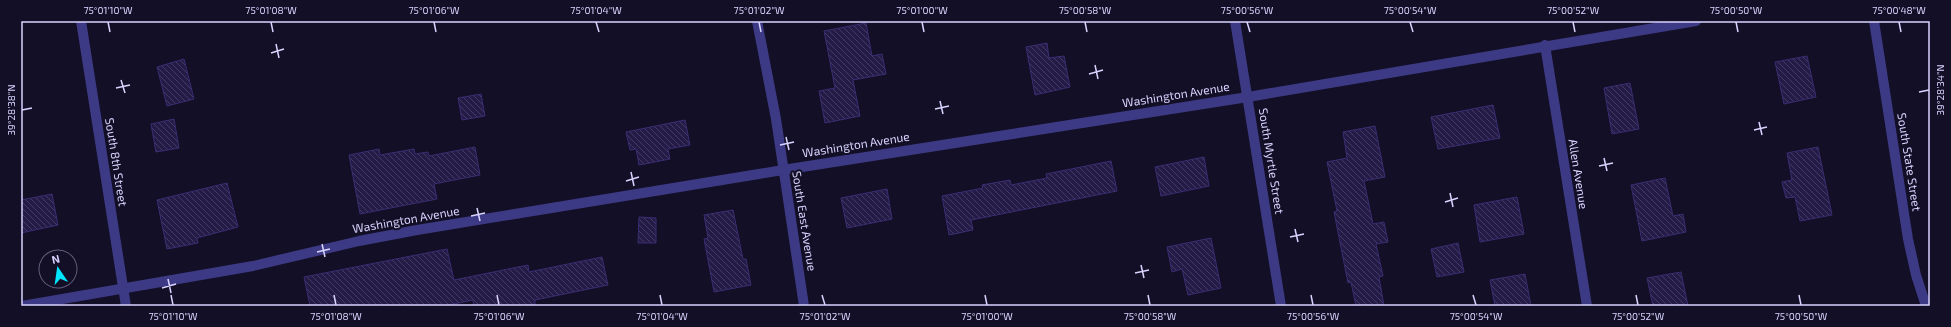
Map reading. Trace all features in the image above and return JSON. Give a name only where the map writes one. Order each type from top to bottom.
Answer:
[{"type":"street","name":"South 8th Street","points":[[81,21],[126,306]]},
{"type":"street","name":"South East Avenue","points":[[756,21],[776,119],[804,306]]},
{"type":"street","name":"South Myrtle Street","points":[[1236,21],[1281,306]]},
{"type":"street","name":"Washington Avenue","points":[[22,306],[253,266],[359,241],[417,230],[783,170],[1248,97],[1679,22],[1696,21]]},
{"type":"street","name":"South State Street","points":[[1874,21],[1908,238],[1916,275],[1926,306]]},
{"type":"street","name":"Allen Avenue","points":[[1545,46],[1587,306]]},
{"type":"building","points":[[866,23],[872,56],[882,54],[886,74],[853,80],[860,116],[825,123],[819,91],[835,88],[824,31]]},
{"type":"building","points":[[1047,43],[1049,58],[1064,56],[1070,87],[1035,95],[1026,47]]},
{"type":"building","points":[[1807,56],[1816,97],[1784,104],[1775,62]]},
{"type":"building","points":[[184,59],[194,99],[167,106],[157,67]]},
{"type":"building","points":[[1630,83],[1639,129],[1612,134],[1604,88]]},
{"type":"building","points":[[481,94],[485,116],[462,120],[458,98]]},
{"type":"building","points":[[1493,105],[1500,138],[1438,149],[1431,117]]},
{"type":"building","points":[[174,119],[179,148],[156,152],[151,124]]},
{"type":"building","points":[[685,120],[690,145],[668,149],[670,159],[639,165],[636,149],[630,150],[626,132]]},
{"type":"building","points":[[1375,126],[1385,177],[1364,181],[1373,224],[1384,222],[1388,242],[1376,244],[1383,276],[1379,277],[1384,306],[1356,306],[1351,282],[1348,283],[1334,212],[1337,211],[1327,162],[1347,158],[1343,132]]},
{"type":"building","points":[[475,147],[480,175],[434,184],[437,199],[360,214],[349,155],[379,149],[380,155],[414,149],[415,154],[428,152],[429,156]]},
{"type":"building","points":[[1818,147],[1832,215],[1800,221],[1795,197],[1786,198],[1782,182],[1792,180],[1787,153]]},
{"type":"building","points":[[1204,157],[1209,186],[1161,196],[1155,167]]},
{"type":"building","points":[[1111,161],[1117,191],[971,220],[973,230],[949,235],[942,196],[983,188],[982,185],[1010,180],[1011,185],[1047,178],[1046,174]]},
{"type":"building","points":[[1665,178],[1673,216],[1683,214],[1686,232],[1642,241],[1631,185]]},
{"type":"building","points":[[227,183],[238,227],[197,238],[198,243],[167,249],[157,200]]},
{"type":"building","points":[[887,189],[892,219],[847,228],[841,198]]},
{"type":"building","points":[[52,194],[58,225],[21,233],[21,200]]},
{"type":"building","points":[[1517,197],[1524,234],[1480,242],[1474,205]]},
{"type":"building","points":[[733,210],[743,259],[746,259],[751,285],[714,292],[704,239],[708,238],[704,215]]},
{"type":"building","points":[[639,217],[656,218],[656,243],[638,243]]},
{"type":"building","points":[[1211,238],[1221,288],[1188,295],[1182,269],[1172,272],[1167,247]]},
{"type":"building","points":[[1458,243],[1464,272],[1437,277],[1431,249]]},
{"type":"building","points":[[447,249],[454,280],[528,265],[529,272],[602,257],[608,285],[535,300],[535,304],[524,306],[474,306],[473,300],[444,306],[310,306],[304,277]]},
{"type":"building","points":[[1681,272],[1688,306],[1653,306],[1647,278]]},
{"type":"building","points":[[1525,274],[1531,306],[1495,306],[1490,280]]}]
